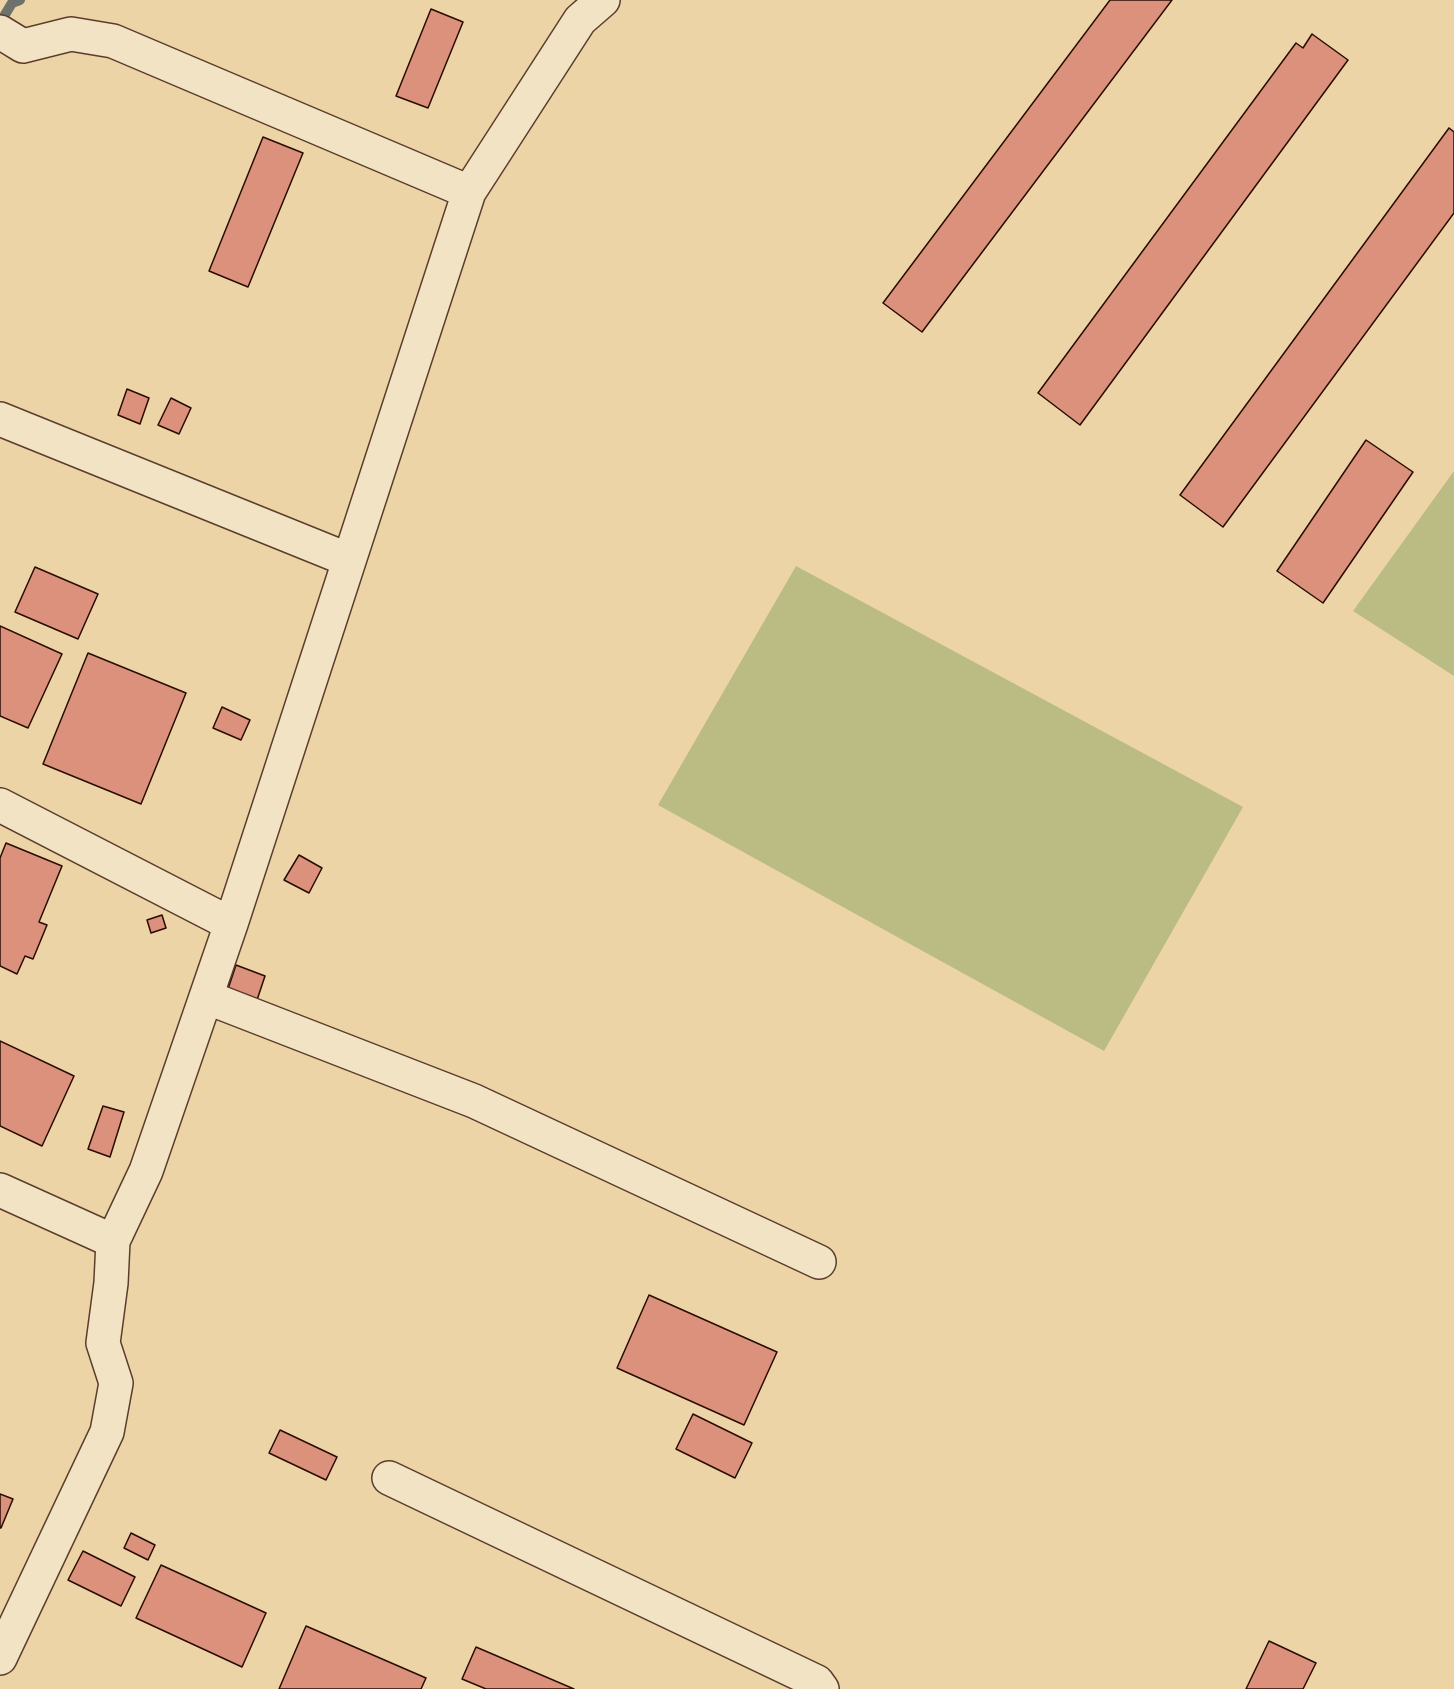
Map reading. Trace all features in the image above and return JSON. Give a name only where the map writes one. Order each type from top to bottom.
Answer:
[{"type":"street","points":[[0,1658],[107,1432],[116,1383],[103,1343],[111,1282],[112,1241],[146,1171],[231,924],[469,192],[580,20],[603,0]]},
{"type":"street","points":[[11,39],[71,34],[113,41],[469,192]]},
{"type":"street","points":[[0,419],[349,561]]},
{"type":"street","points":[[0,805],[231,924]]},
{"type":"street","points":[[206,997],[474,1101],[819,1262]]},
{"type":"street","points":[[0,1190],[112,1241]]},
{"type":"street","points":[[388,1479],[817,1682],[822,1689]]},
{"type":"green space","points":[[1454,471],[1454,676],[1353,611]]},
{"type":"green space","points":[[796,566],[1243,807],[1104,1051],[658,805]]},
{"type":"building","points":[[1110,0],[1172,0],[922,332],[883,303]]},
{"type":"building","points":[[431,9],[463,22],[428,108],[396,96]]},
{"type":"building","points":[[1312,34],[1348,60],[1080,425],[1038,393],[1296,43],[1303,48]]},
{"type":"building","points":[[1449,128],[1454,132],[1454,213],[1223,527],[1180,495]]},
{"type":"building","points":[[263,137],[303,153],[248,287],[209,271]]},
{"type":"building","points":[[127,389],[149,398],[140,424],[118,415]]},
{"type":"building","points":[[171,398],[191,408],[179,434],[158,425]]},
{"type":"building","points":[[1366,440],[1413,472],[1323,603],[1277,571]]},
{"type":"building","points":[[35,567],[98,594],[78,639],[15,612]]},
{"type":"building","points":[[0,626],[62,654],[28,728],[0,716]]},
{"type":"building","points":[[88,653],[186,693],[141,804],[43,764]]},
{"type":"building","points":[[222,707],[250,720],[241,740],[213,728]]},
{"type":"building","points":[[6,843],[62,866],[39,922],[47,925],[33,959],[25,956],[17,974],[0,966],[0,858]]},
{"type":"building","points":[[299,855],[322,868],[309,893],[284,880]]},
{"type":"building","points":[[162,915],[166,928],[151,933],[147,920]]},
{"type":"building","points":[[236,965],[265,976],[257,1000],[228,989]]},
{"type":"building","points":[[0,1041],[74,1076],[42,1146],[0,1126]]},
{"type":"building","points":[[103,1106],[124,1112],[110,1157],[88,1149]]},
{"type":"building","points":[[649,1295],[777,1352],[744,1425],[617,1368]]},
{"type":"building","points":[[693,1414],[752,1443],[735,1478],[676,1449]]},
{"type":"building","points":[[280,1430],[337,1457],[326,1480],[269,1453]]},
{"type":"building","points":[[0,1494],[13,1499],[1,1528],[0,1528]]},
{"type":"building","points":[[131,1533],[155,1545],[148,1560],[124,1548]]},
{"type":"building","points":[[83,1551],[135,1577],[121,1606],[68,1580]]},
{"type":"building","points":[[161,1565],[266,1613],[242,1667],[136,1618]]},
{"type":"building","points":[[306,1626],[426,1678],[421,1689],[279,1689]]},
{"type":"building","points":[[1269,1641],[1316,1663],[1303,1689],[1246,1689]]},
{"type":"building","points":[[476,1647],[574,1689],[486,1689],[462,1679]]},
{"type":"waterway","points":[[0,23],[12,3],[20,0]]}]
